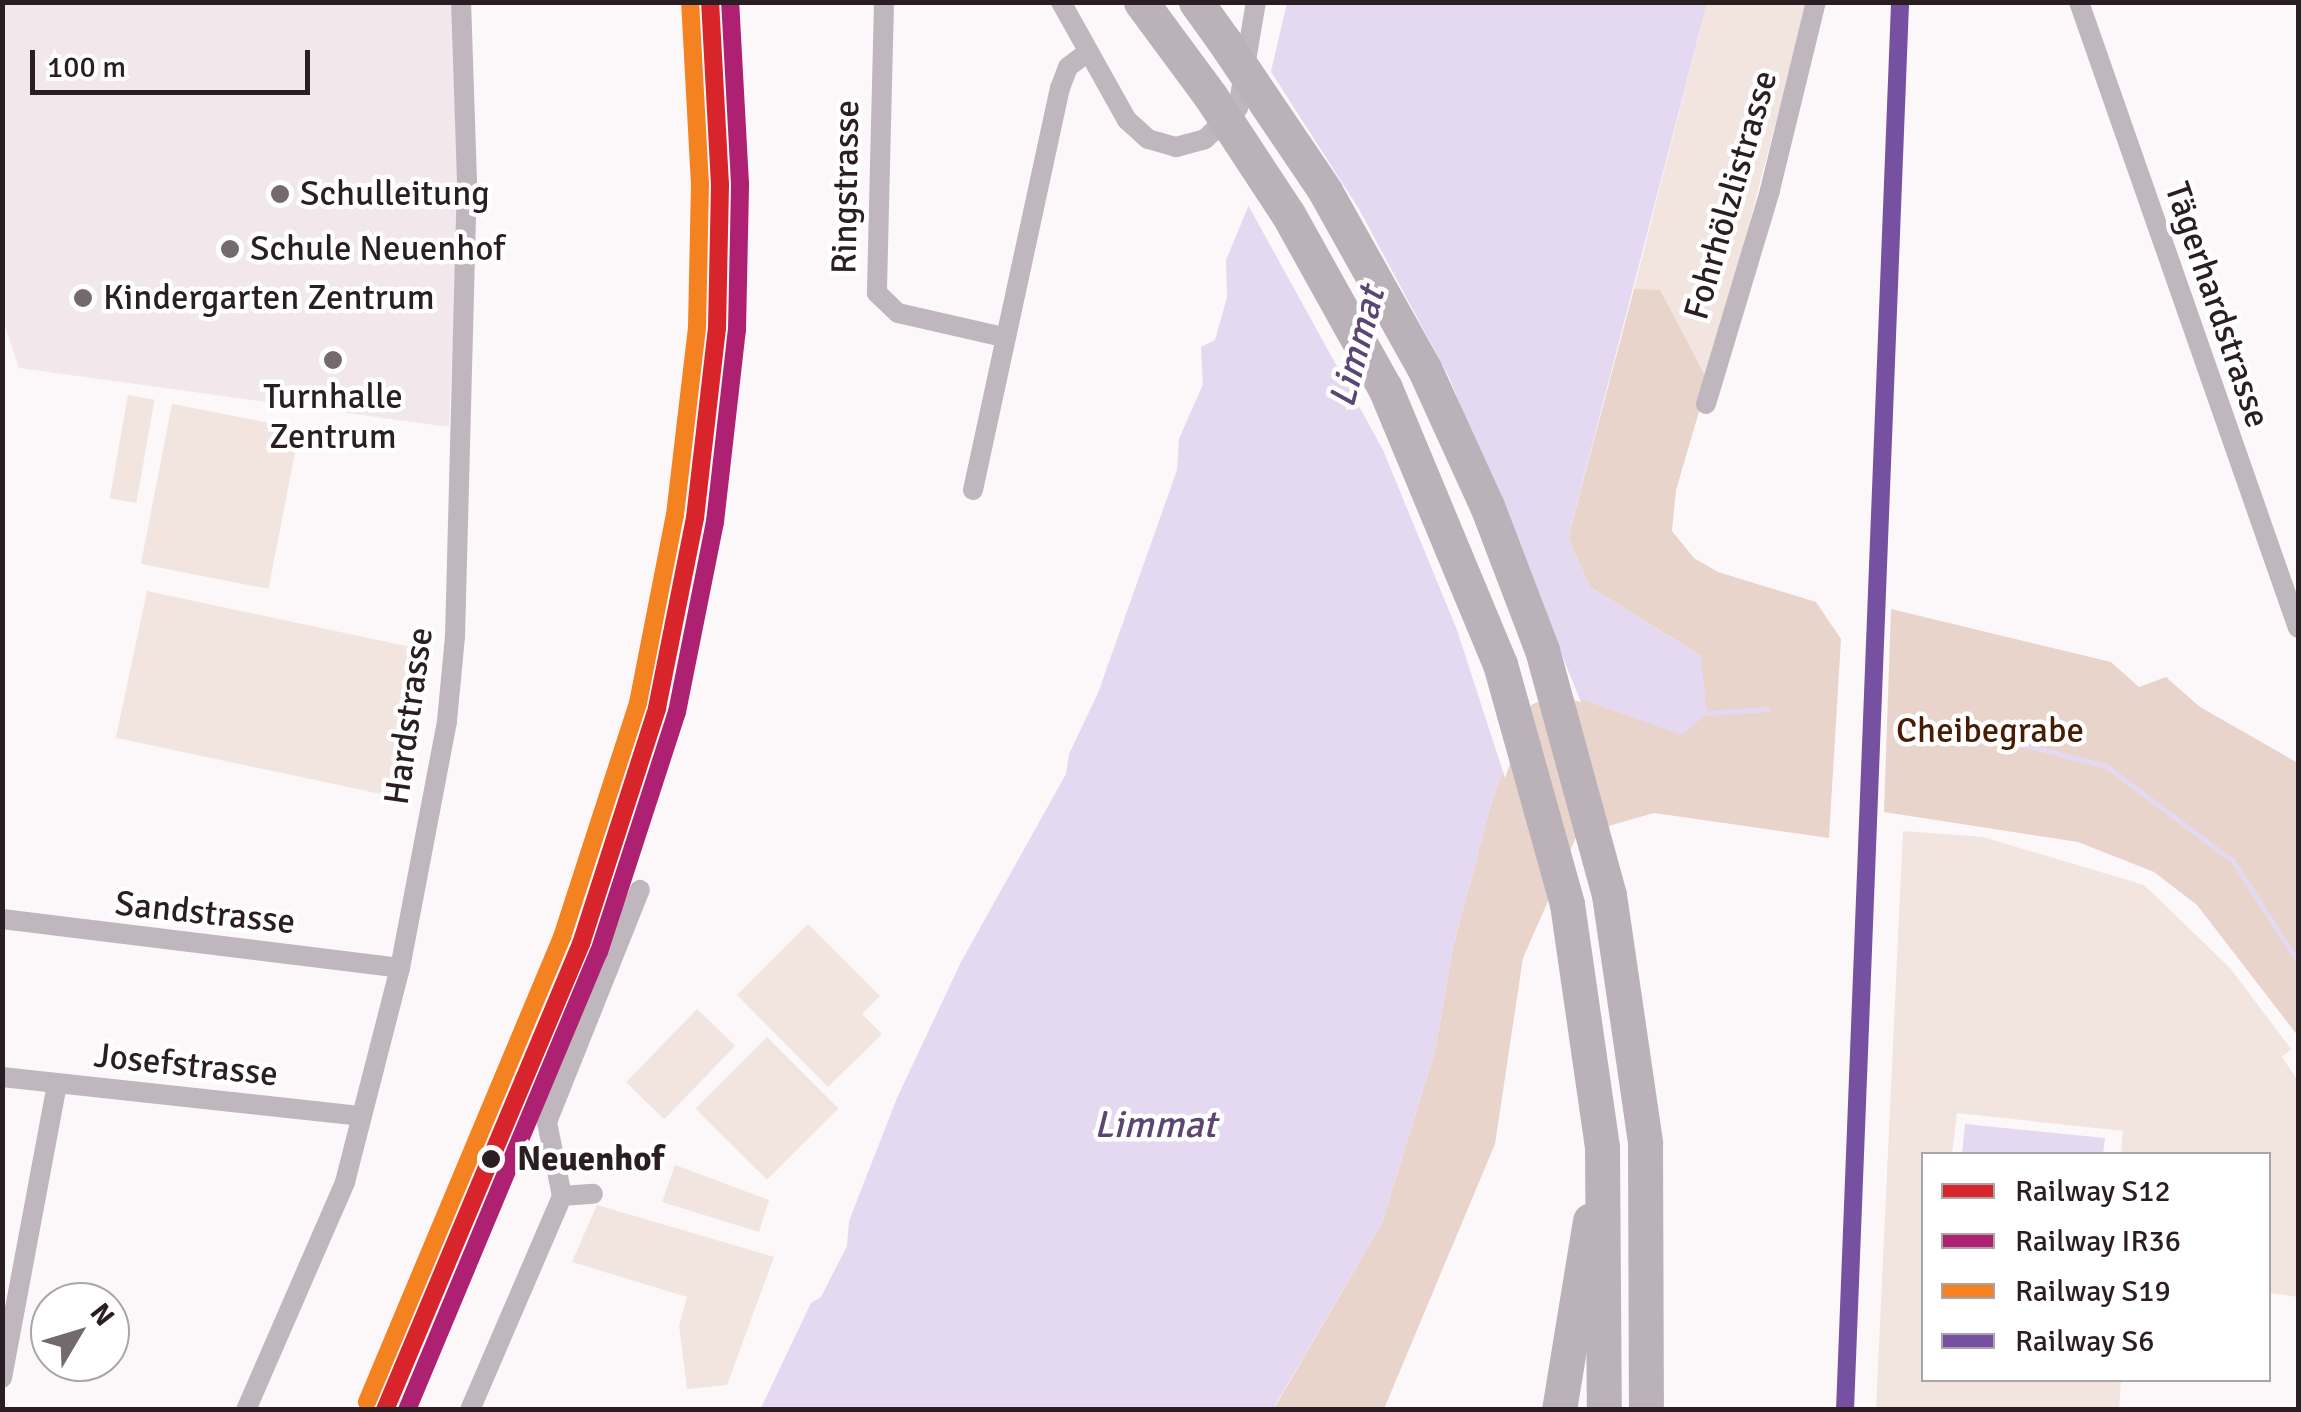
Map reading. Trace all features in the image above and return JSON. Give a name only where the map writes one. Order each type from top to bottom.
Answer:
[{"type":"highway","points":[[1141,2],[1225,102],[1314,256],[1406,432],[1483,616],[1535,776],[1577,952],[1602,1146],[1604,1410]]},
{"type":"highway","points":[[1196,2],[1334,205],[1424,368],[1506,552],[1560,708],[1609,896],[1641,1094],[1650,1248],[1646,1410]]},
{"type":"highway","points":[[1559,1410],[1602,1146]]},
{"type":"street","name":"Hardstrasse","points":[[246,1410],[307,1280],[362,1116],[400,968],[456,637],[468,181],[461,2]]},
{"type":"street","name":"Ringstrasse","points":[[884,2],[877,293],[898,313],[1004,337]]},
{"type":"street","points":[[1061,2],[1127,120],[1156,143],[1197,142],[1225,102],[1256,2]]},
{"type":"street","name":"Fohrhölzlistrasse","points":[[1706,404],[1770,190],[1816,2]]},
{"type":"street","name":"Tägerhardstrasse","points":[[2079,2],[2298,628]]},
{"type":"street","points":[[973,490],[1065,72],[1088,52]]},
{"type":"street","points":[[470,1410],[562,1196],[547,1122],[640,890]]},
{"type":"street","name":"Sandstrasse","points":[[2,919],[400,968]]},
{"type":"street","name":"Josefstrasse","points":[[2,1077],[362,1116]]},
{"type":"street","points":[[2,1378],[58,1084]]},
{"type":"street","points":[[562,1196],[592,1194]]},
{"type":"shaded area","name":"Schule Neuenhof","points":[[2,3],[453,3],[460,181],[449,427],[19,368],[2,317]]},
{"type":"shaded area","points":[[1707,3],[1807,3],[1708,381],[1660,291],[1634,289]]},
{"type":"shaded area","points":[[128,395],[155,400],[136,503],[110,498]]},
{"type":"shaded area","points":[[172,404],[300,429],[269,589],[141,564]]},
{"type":"shaded area","points":[[147,591],[430,651],[398,798],[116,738]]},
{"type":"shaded area","points":[[1903,831],[1983,837],[2144,885],[2230,968],[2291,1049],[2282,1057],[2298,1081],[2298,1297],[2271,1293],[2271,1152],[2121,1152],[2123,1131],[1957,1113],[1952,1152],[1921,1152],[1921,1382],[2121,1382],[2119,1409],[1876,1409]]},
{"type":"shaded area","points":[[808,924],[880,996],[862,1014],[882,1034],[828,1087],[737,995]]},
{"type":"shaded area","points":[[697,1009],[735,1046],[664,1119],[626,1082]]},
{"type":"shaded area","points":[[767,1037],[838,1108],[767,1180],[696,1108]]},
{"type":"shaded area","points":[[675,1165],[769,1200],[759,1232],[662,1202]]},
{"type":"shaded area","points":[[597,1205],[774,1257],[727,1385],[687,1389],[679,1325],[687,1297],[572,1262]]},
{"type":"green space","points":[[1634,289],[1660,290],[1708,381],[1676,490],[1672,531],[1694,558],[1718,572],[1816,602],[1841,639],[1829,838],[1654,813],[1577,835],[1523,958],[1495,1144],[1384,1409],[1273,1410],[1382,1223],[1435,1050],[1453,947],[1489,811],[1527,701],[1701,656],[1590,587],[1568,538]]},
{"type":"green space","name":"Cheibegrabe","points":[[1891,609],[2111,662],[2139,687],[2166,677],[2200,707],[2298,763],[2298,1036],[2197,905],[2154,872],[2078,842],[1884,812]]},
{"type":"water","name":"Limmat","points":[[1287,3],[1707,3],[1568,538],[1590,587],[1701,656],[1707,713],[1682,735],[1555,690],[1527,702],[1489,811],[1453,947],[1435,1050],[1382,1223],[1273,1409],[760,1410],[811,1303],[821,1297],[847,1246],[849,1221],[897,1098],[961,962],[1066,774],[1069,754],[1098,693],[1177,470],[1179,439],[1203,384],[1201,347],[1215,340],[1227,297],[1226,260],[1248,207],[1245,182]]},
{"type":"water","points":[[1965,1124],[2105,1138],[2103,1152],[1962,1152]]},
{"type":"pier","points":[[1264,61],[1359,209],[1449,377],[1581,702],[1554,695],[1531,705],[1505,778],[1457,630],[1383,450],[1242,194]]},
{"type":"waterway","points":[[1707,713],[1768,709]]},
{"type":"waterway","points":[[1969,731],[2106,766],[2233,861],[2298,962]]},
{"type":"rail line","name":"S12","points":[[385,1410],[581,944],[657,708],[695,518],[717,328],[720,185],[710,2]]},
{"type":"rail line","name":"IR36","points":[[407,1410],[599,952],[677,712],[715,522],[737,330],[740,184],[730,2]]},
{"type":"rail line","name":"S6","points":[[1845,1410],[1900,2]]},
{"type":"rail line","name":"S19","points":[[367,1402],[562,937],[638,703],[675,515],[697,327],[700,185],[690,3]]},
{"type":"place","name":"Schulleitung","points":[[280,194]]},
{"type":"place","name":"Schule Neuenhof","points":[[230,249]]},
{"type":"place","name":"Kindergarten Zentrum","points":[[83,298]]},
{"type":"place","name":"Turnhalle Zentrum","points":[[333,360]]},
{"type":"place","name":"Neuenhof","points":[[491,1159]]}]
